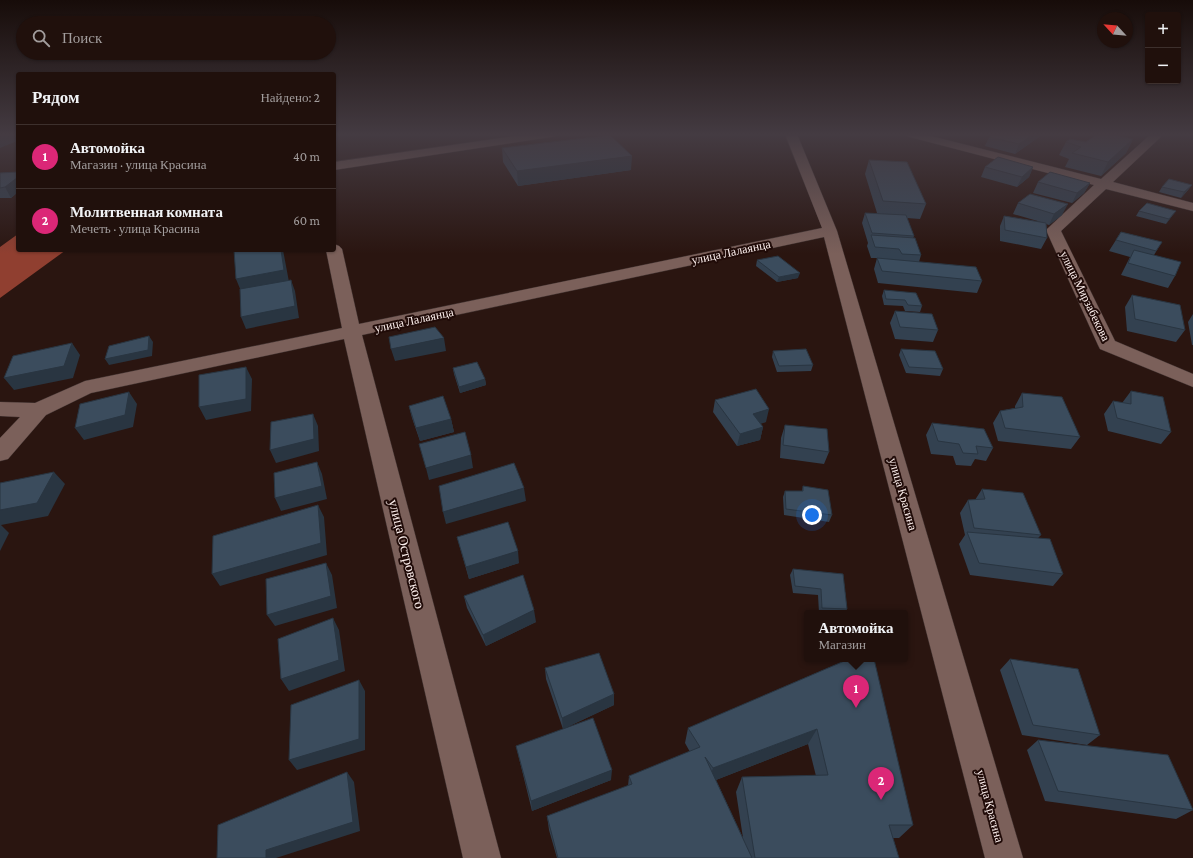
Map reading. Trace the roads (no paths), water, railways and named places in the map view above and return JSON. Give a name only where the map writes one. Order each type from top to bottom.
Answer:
[{"type":"street","name":"улица Красина","points":[[807,174],[830,231],[1004,858]]},
{"type":"street","points":[[1069,174],[1193,207]]},
{"type":"street","points":[[1104,183],[1114,174]]},
{"type":"street","name":"улица Мирзабекова","points":[[1104,183],[1052,230],[1107,345],[1193,381]]},
{"type":"street","name":"улица Лалаянца","points":[[0,409],[38,410],[84,388],[352,333],[830,231]]},
{"type":"street","name":"улица Островского","points":[[335,252],[352,333],[482,858]]},
{"type":"street","points":[[0,453],[38,410]]},
{"type":"place","name":"Автомойка","points":[[856,708]]},
{"type":"place","name":"Молитвенная комната","points":[[881,800]]}]
